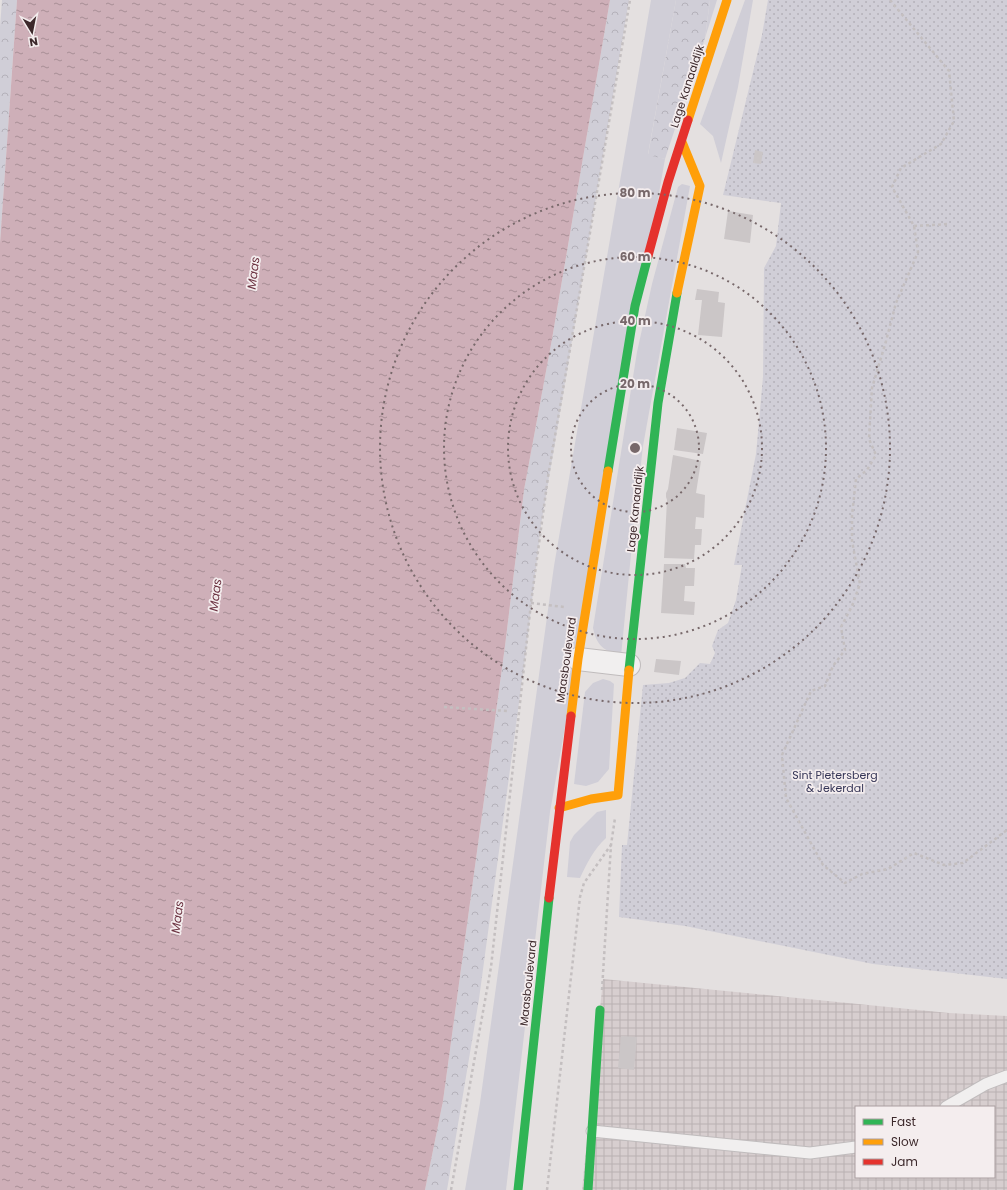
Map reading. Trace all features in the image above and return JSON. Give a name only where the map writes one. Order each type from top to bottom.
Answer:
[{"type":"street","name":"Lage Kanaaldijk","points":[[618,795],[630,665],[658,403],[676,295],[700,186],[682,142],[727,0]]},
{"type":"street","name":"Maasboulevard","points":[[518,1190],[578,659],[635,306],[668,182],[682,142]]},
{"type":"street","points":[[578,659],[630,665]]},
{"type":"street","points":[[560,808],[591,799],[618,795]]},
{"type":"street","points":[[588,1190],[600,1010]]},
{"type":"lane","points":[[948,1106],[986,1084],[1007,1076]]},
{"type":"lane","points":[[592,1131],[810,1154],[855,1146]]},
{"type":"path","points":[[452,1190],[491,966],[531,603],[550,469],[630,0]]},
{"type":"path","points":[[890,0],[949,71],[954,120],[941,144],[901,168],[892,187],[914,226],[918,252],[896,302],[872,388],[869,439],[876,455],[867,470],[856,479],[852,515],[852,541],[860,584],[852,606],[841,627],[845,650],[833,666],[825,686],[811,691],[782,755],[786,798],[823,865],[845,883],[862,874],[888,869],[914,853],[944,865],[962,862],[1007,830]]},
{"type":"path","points":[[914,226],[949,224]]},
{"type":"path","points":[[531,603],[550,606]]},
{"type":"path","points":[[444,707],[507,711]]},
{"type":"path","points":[[600,1010],[611,845],[618,795]]},
{"type":"path","points":[[548,1190],[580,897],[584,883],[611,845]]},
{"type":"shaded area","points":[[603,979],[949,1013],[1007,1016],[1007,1190],[582,1190]]},
{"type":"green space","points":[[2,0],[17,0],[0,243],[0,27]]},
{"type":"green space","points":[[610,0],[629,0],[541,525],[526,651],[479,999],[447,1190],[425,1190],[443,1101],[505,646],[524,490],[552,339]]},
{"type":"green space","points":[[651,0],[676,0],[648,154],[665,159],[550,812],[506,1190],[465,1190],[480,1103],[554,566]]},
{"type":"green space","points":[[676,0],[710,0],[705,38],[665,159],[648,155]]},
{"type":"green space","points":[[710,0],[717,0],[705,38]]},
{"type":"green space","points":[[745,0],[753,0],[738,87],[721,163],[713,136],[700,124]]},
{"type":"green space","name":"Sint Pietersberg & Jekerdal","points":[[768,0],[1007,0],[1007,979],[873,964],[685,926],[619,917],[622,845],[627,845],[643,685],[669,683],[685,678],[700,663],[710,664],[715,653],[712,646],[718,630],[728,623],[736,600],[742,565],[734,565],[756,454],[763,377],[764,268],[776,246],[781,203],[723,195],[762,35]]},
{"type":"green space","points":[[682,184],[690,186],[643,446],[621,656],[610,652],[599,643],[593,628],[637,352],[652,284],[678,187]]},
{"type":"green space","points":[[603,679],[614,684],[609,769],[598,782],[586,786],[574,784],[585,692],[593,683]]},
{"type":"green space","points":[[606,810],[606,838],[594,852],[580,878],[567,877],[570,842],[574,835],[597,812]]},
{"type":"water","name":"Maas","points":[[17,0],[610,0],[552,339],[524,490],[505,646],[443,1101],[425,1190],[0,1190],[0,243]]},
{"type":"building","points":[[755,150],[763,152],[761,164],[753,163]]},
{"type":"building","points":[[728,211],[753,215],[750,243],[724,239]]},
{"type":"building","points":[[697,289],[719,292],[718,302],[725,303],[722,337],[698,335],[702,300],[695,300]]},
{"type":"building","points":[[677,428],[707,433],[703,454],[674,450]]},
{"type":"building","points":[[673,455],[701,461],[696,493],[705,495],[704,518],[696,517],[695,529],[702,529],[701,545],[695,545],[694,559],[664,558],[667,500],[666,493],[668,489]]},
{"type":"building","points":[[664,564],[685,564],[686,568],[695,568],[694,586],[685,586],[684,601],[695,602],[694,615],[661,613]]},
{"type":"building","points":[[656,659],[681,661],[679,675],[654,672]]},
{"type":"building","points":[[621,1036],[637,1037],[634,1070],[618,1068]]},
{"type":"traffic: fast","points":[[608,471],[635,306],[648,256]]},
{"type":"traffic: fast","points":[[629,670],[658,403],[677,293]]},
{"type":"traffic: fast","points":[[518,1190],[549,898]]},
{"type":"traffic: fast","points":[[588,1190],[600,1010]]},
{"type":"traffic: slow","points":[[688,120],[727,0]]},
{"type":"traffic: slow","points":[[677,293],[700,186],[682,142]]},
{"type":"traffic: slow","points":[[571,716],[578,659],[608,471]]},
{"type":"traffic: slow","points":[[559,808],[591,799],[618,795],[629,670]]},
{"type":"traffic: jam","points":[[648,256],[668,182],[688,120]]},
{"type":"traffic: jam","points":[[549,898],[571,716]]}]
